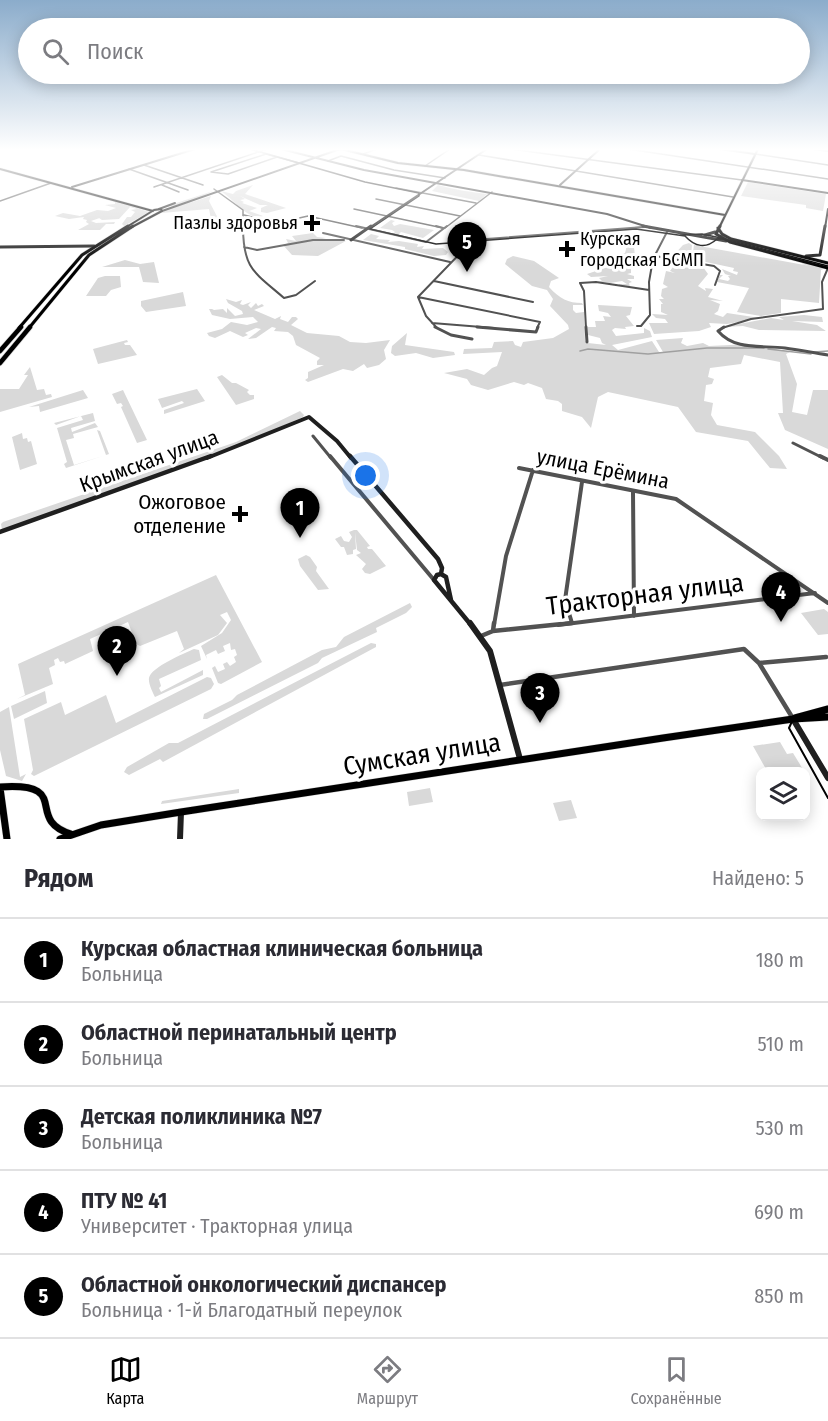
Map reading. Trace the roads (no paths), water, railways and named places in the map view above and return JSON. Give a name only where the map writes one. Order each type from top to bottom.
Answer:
[{"type":"main road","points":[[75,188],[158,210]]},
{"type":"main road","points":[[76,188],[158,210]]},
{"type":"main road","points":[[572,188],[725,214]]},
{"type":"main road","points":[[738,188],[717,230],[718,237],[800,255],[828,265]]},
{"type":"main road","points":[[0,363],[88,253],[158,210]]},
{"type":"main road","points":[[0,351],[82,255],[93,252],[96,247],[158,210]]},
{"type":"main road","points":[[717,230],[729,240]]},
{"type":"main road","points":[[773,250],[828,265]]},
{"type":"main road","name":"Сумская улица","points":[[793,719],[812,711],[828,709]]},
{"type":"main road","name":"Сумская улица","points":[[60,839],[101,825],[181,812],[793,719],[828,717]]},
{"type":"main road","points":[[793,719],[828,778]]},
{"type":"main road","points":[[7,839],[0,787],[22,783],[37,787],[44,796],[51,826],[56,831],[71,834]]},
{"type":"street","points":[[0,201],[35,188]]},
{"type":"street","points":[[170,188],[179,192]]},
{"type":"street","points":[[183,188],[188,190]]},
{"type":"street","points":[[158,210],[222,188]]},
{"type":"street","points":[[397,188],[476,203]]},
{"type":"street","points":[[243,247],[257,250],[313,240],[351,240],[429,188]]},
{"type":"street","points":[[471,188],[607,214],[668,231],[718,237]]},
{"type":"street","points":[[679,188],[733,197]]},
{"type":"street","points":[[796,188],[828,193]]},
{"type":"street","points":[[216,190],[239,206],[244,214],[243,247],[253,273],[283,297],[296,295],[315,282]]},
{"type":"street","points":[[244,214],[277,223],[304,216],[426,242],[492,192]]},
{"type":"street","points":[[376,199],[460,216]]},
{"type":"street","points":[[354,209],[443,228]]},
{"type":"street","points":[[828,211],[820,255],[828,265],[823,273],[823,309],[734,322],[718,331],[724,338],[744,345],[828,355]]},
{"type":"street","points":[[455,243],[644,226]]},
{"type":"street","points":[[702,236],[717,230]]},
{"type":"street","points":[[637,326],[641,326],[650,315],[647,302],[657,244],[668,231]]},
{"type":"street","points":[[323,233],[450,262]]},
{"type":"street","points":[[823,234],[828,235]]},
{"type":"street","points":[[702,236],[700,238],[705,240],[729,240]]},
{"type":"street","points":[[418,297],[471,241]]},
{"type":"street","points":[[0,247],[96,247]]},
{"type":"street","points":[[800,255],[814,258],[820,255]]},
{"type":"street","points":[[655,256],[714,266],[720,271],[715,285]]},
{"type":"street","points":[[434,281],[533,302]]},
{"type":"street","points":[[587,342],[584,291],[580,283],[590,282],[649,290]]},
{"type":"street","points":[[418,297],[540,322],[536,332],[432,323]]},
{"type":"street","points":[[418,297],[427,320],[446,334],[472,339]]},
{"type":"street","name":"Крымская улица","points":[[0,532],[223,452],[309,417],[337,441],[428,545],[440,564],[441,574]]},
{"type":"street","points":[[313,436],[481,636],[490,651],[521,760]]},
{"type":"street","points":[[793,443],[828,460]]},
{"type":"street","name":"улица Ерёмина","points":[[519,468],[680,500],[828,603]]},
{"type":"street","points":[[493,631],[506,556],[533,471]]},
{"type":"street","points":[[572,623],[564,600],[582,482]]},
{"type":"street","points":[[633,491],[634,616]]},
{"type":"street","points":[[434,580],[437,575],[441,574],[446,577],[451,601]]},
{"type":"street","name":"Тракторная улица","points":[[481,636],[493,631],[815,593]]},
{"type":"street","points":[[500,685],[744,649],[759,663],[793,719]]},
{"type":"street","points":[[759,663],[826,657]]},
{"type":"street","points":[[180,839],[181,812]]},
{"type":"waterway","points":[[580,351],[588,349],[648,354],[707,348],[764,348]]},
{"type":"waterway","points":[[768,349],[811,354]]},
{"type":"waterway","points":[[814,352],[828,351]]},
{"type":"tram line","points":[[395,188],[419,193],[419,196],[370,229],[436,244],[636,229],[685,236],[693,243],[701,245],[709,244],[717,239],[725,239],[828,266]]},
{"type":"tram line","points":[[680,235],[702,234],[721,238]]},
{"type":"tram line","points":[[828,711],[794,717],[789,728],[828,798]]},
{"type":"place","name":"Пазлы здоровья","points":[[312,223]]},
{"type":"place","name":"Курская городская БСМП","points":[[567,249]]},
{"type":"place","name":"Областной онкологический диспансер","points":[[467,272]]},
{"type":"place","name":"Ожоговое отделение","points":[[240,514]]},
{"type":"place","name":"Курская областная клиническая больница","points":[[300,538]]},
{"type":"place","name":"ПТУ № 41","points":[[781,622]]},
{"type":"place","name":"Областной перинатальный центр","points":[[117,676]]},
{"type":"place","name":"Детская поликлиника №7","points":[[540,723]]}]
